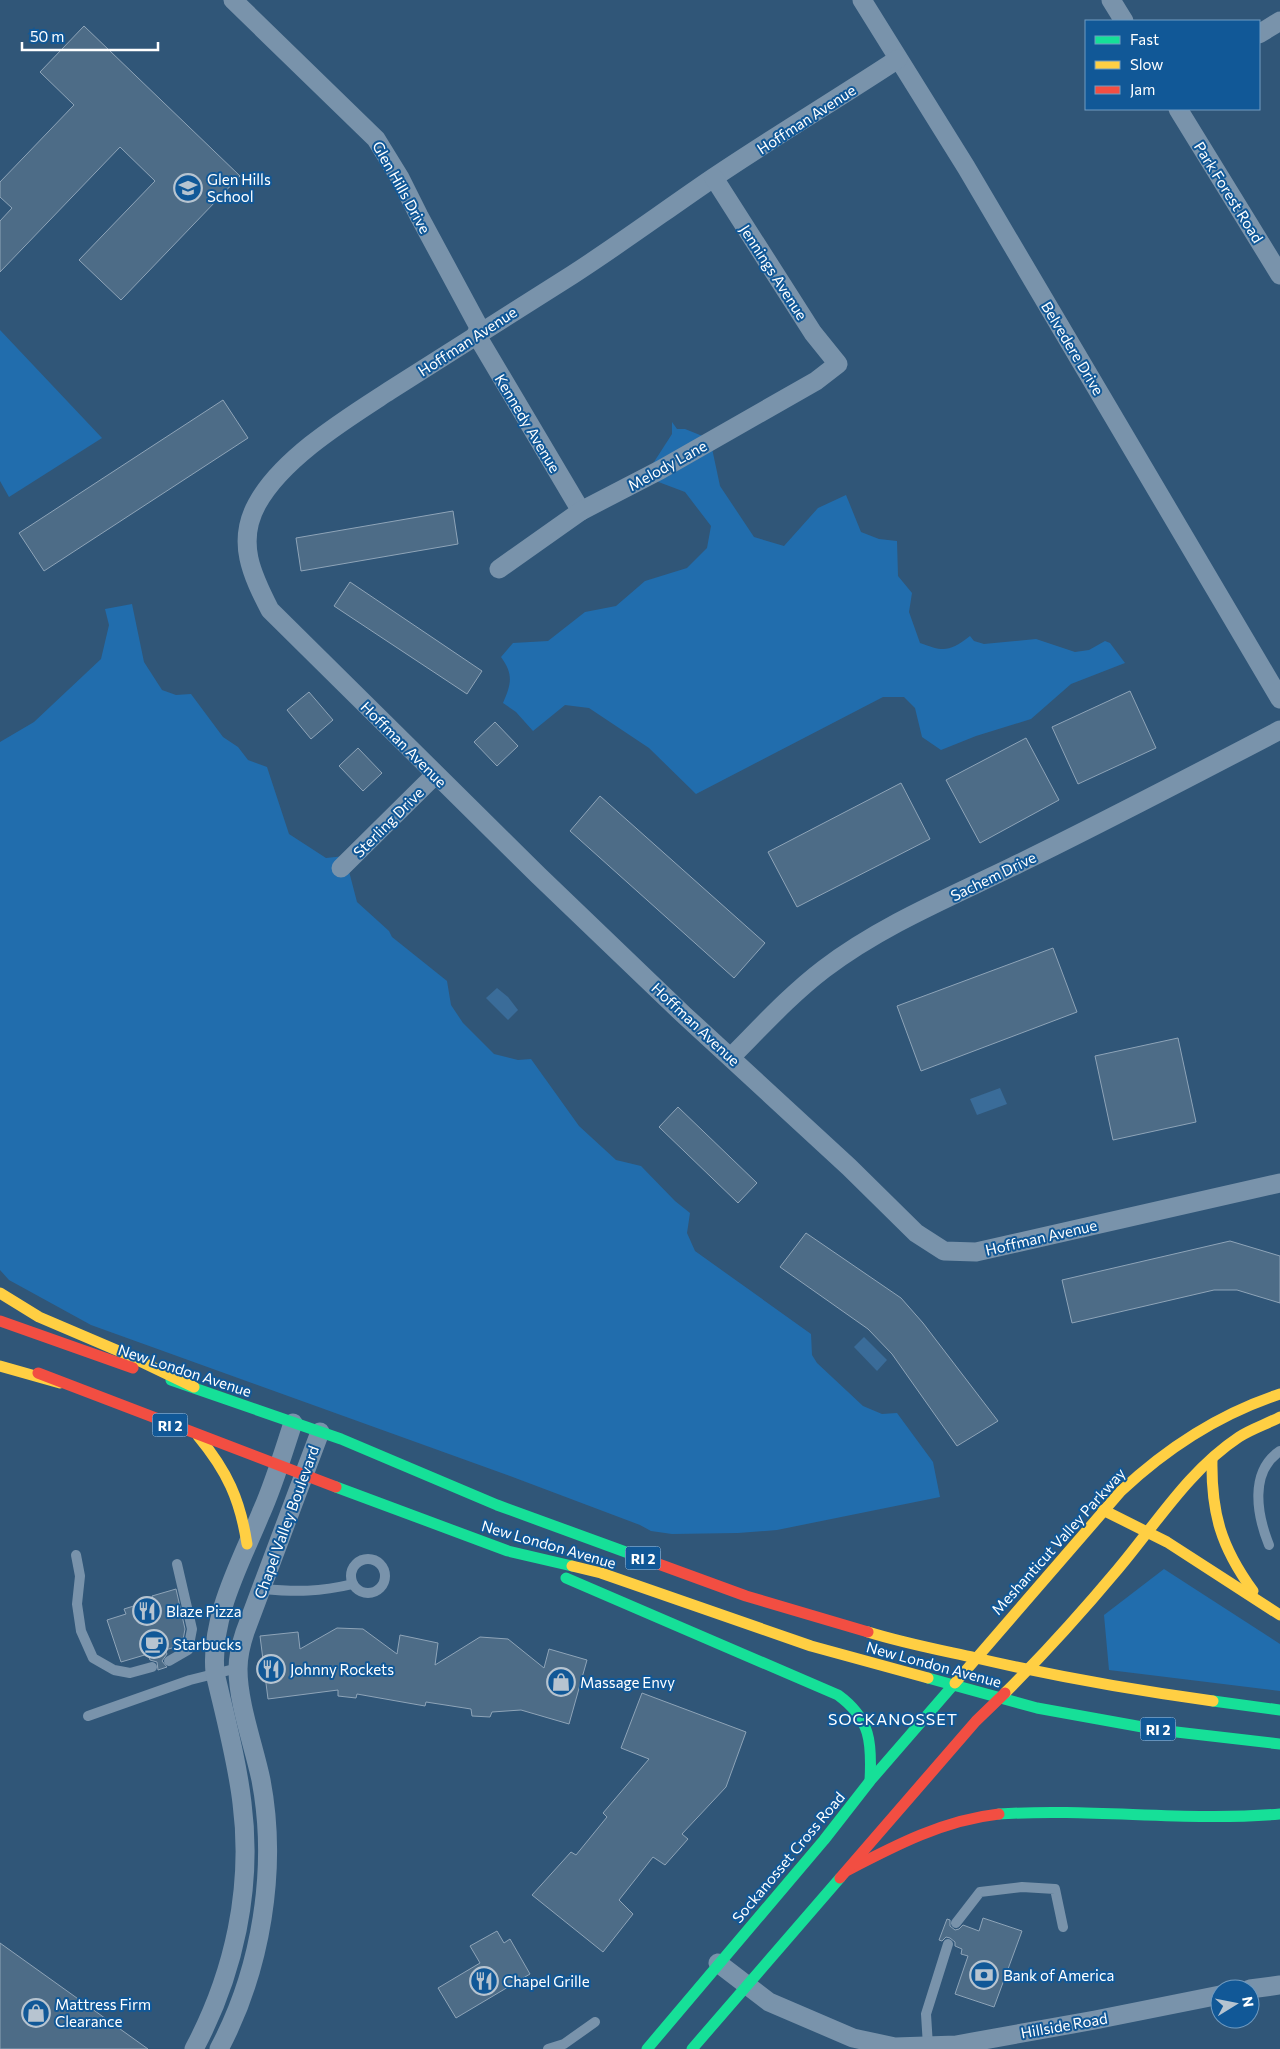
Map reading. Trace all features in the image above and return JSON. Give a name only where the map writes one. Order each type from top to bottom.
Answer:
[{"type":"main road","points":[[0,1293],[42,1319],[112,1347],[194,1387]]},
{"type":"main road","name":"New London Avenue","points":[[0,1322],[108,1360],[194,1387],[320,1432],[497,1506],[746,1596],[894,1640],[1029,1670],[1132,1690],[1280,1710]]},
{"type":"main road","name":"New London Avenue","points":[[0,1356],[60,1384],[508,1551],[601,1573],[786,1638],[952,1686],[1037,1708],[1159,1730],[1280,1744]]},
{"type":"main road","points":[[0,1366],[60,1384]]},
{"type":"main road","name":"Meshanticut Valley Parkway","points":[[952,1686],[1103,1510],[1139,1473],[1181,1441],[1231,1412],[1280,1394]]},
{"type":"main road","points":[[692,2049],[976,1721],[1029,1670],[1119,1568],[1182,1489],[1212,1459],[1239,1437],[1280,1417]]},
{"type":"main road","points":[[197,1435],[233,1485],[241,1508],[247,1544]]},
{"type":"main road","points":[[1212,1459],[1212,1502],[1220,1533],[1225,1547],[1261,1603]]},
{"type":"main road","points":[[1103,1510],[1168,1542],[1280,1615]]},
{"type":"main road","points":[[508,1551],[600,1593],[823,1687],[846,1699],[861,1715],[869,1736],[870,1781]]},
{"type":"main road","name":"Sockanosset Cross Road","points":[[647,2049],[824,1840],[870,1781],[952,1686]]},
{"type":"main road","points":[[848,1870],[932,1829],[988,1815],[1027,1813],[1206,1818],[1280,1814]]},
{"type":"street","name":"Glen Hills Drive","points":[[233,0],[376,139],[400,178],[478,333]]},
{"type":"street","name":"Belvedere Drive","points":[[862,0],[971,175],[1280,699]]},
{"type":"street","points":[[1111,0],[1123,20]]},
{"type":"street","points":[[1260,33],[1280,22]]},
{"type":"street","name":"Hoffman Avenue","points":[[898,59],[714,178],[572,275],[478,333],[353,415],[312,444],[263,493],[251,516],[247,539],[249,563],[254,580],[270,610],[435,775],[684,1014],[849,1167],[916,1233],[944,1251],[976,1252],[1280,1183]]},
{"type":"street","name":"Park Forest Road","points":[[1179,110],[1279,270]]},
{"type":"street","name":"Jennings Avenue","points":[[714,178],[813,333],[838,364]]},
{"type":"street","name":"Kennedy Avenue","points":[[478,333],[581,511]]},
{"type":"street","name":"Melody Lane","points":[[499,569],[581,511],[660,470],[816,382],[838,364]]},
{"type":"street","name":"Sachem Drive","points":[[731,1057],[781,1006],[825,969],[861,944],[911,916],[1124,812],[1280,730]]},
{"type":"street","name":"Sterling Drive","points":[[342,868],[435,775]]},
{"type":"street","name":"Chapel Valley Boulevard","points":[[194,2049],[211,2014],[228,1965],[241,1912],[245,1875],[245,1838],[241,1793],[215,1674],[214,1650],[219,1620],[247,1544],[279,1466],[293,1423]]},
{"type":"street","name":"Chapel Valley Boulevard","points":[[219,2049],[235,2013],[250,1971],[260,1924],[266,1871],[264,1800],[240,1691],[238,1668],[245,1632],[320,1432]]},
{"type":"street","name":"Hillside Road","points":[[718,1963],[769,2002],[853,2038],[895,2047],[956,2045],[1210,1997]]},
{"type":"street","points":[[1260,1988],[1280,1985]]},
{"type":"lane","points":[[1269,1544],[1260,1518],[1258,1504],[1260,1485],[1266,1468],[1280,1451]]},
{"type":"lane","points":[[76,1555],[80,1576],[77,1604],[81,1631],[93,1658],[114,1670],[130,1674],[152,1667]]},
{"type":"lane","points":[[169,1661],[188,1650],[192,1629],[176,1564]]},
{"type":"lane","points":[[262,1589],[299,1592],[329,1590],[353,1584]]},
{"type":"lane","points":[[88,1716],[190,1680],[238,1668]]},
{"type":"lane","points":[[956,1923],[980,1892],[1022,1887],[1055,1889],[1062,1926]]},
{"type":"lane","points":[[928,2046],[926,2014],[948,1944]]},
{"type":"lane","points":[[548,2049],[564,2044],[595,2022]]},
{"type":"shaded area","points":[[0,330],[102,438],[9,497],[0,481]]},
{"type":"shaded area","points":[[672,422],[677,429],[685,429],[710,439],[720,486],[754,537],[784,546],[818,508],[846,495],[861,532],[879,539],[897,541],[898,576],[912,593],[909,612],[920,643],[946,649],[957,645],[970,636],[974,641],[984,644],[1036,639],[1075,652],[1089,650],[1105,641],[1110,643],[1125,663],[1071,684],[1031,719],[976,736],[941,750],[922,737],[915,708],[904,697],[883,697],[696,794],[649,748],[589,708],[565,705],[533,731],[516,712],[503,703],[510,680],[508,669],[501,657],[513,643],[548,641],[585,612],[616,606],[645,581],[687,568],[707,548],[711,526],[685,492],[640,475],[654,462],[672,434]]},
{"type":"shaded area","points":[[132,604],[144,662],[162,690],[176,695],[191,694],[223,737],[238,747],[248,760],[267,767],[289,834],[326,858],[345,856],[357,902],[389,931],[392,937],[447,981],[451,1005],[463,1023],[494,1054],[518,1060],[531,1059],[579,1126],[616,1160],[641,1166],[675,1201],[690,1213],[687,1233],[695,1251],[811,1334],[812,1355],[817,1363],[863,1406],[882,1414],[897,1413],[933,1462],[940,1497],[777,1530],[738,1533],[672,1534],[651,1531],[640,1525],[510,1476],[91,1325],[9,1280],[0,1270],[0,742],[34,722],[101,659],[109,625],[105,609]]},
{"type":"shaded area","points":[[497,988],[508,997],[518,1010],[508,1020],[486,998]]},
{"type":"shaded area","points":[[1000,1088],[1007,1104],[977,1115],[970,1099]]},
{"type":"shaded area","points":[[864,1337],[887,1360],[877,1371],[854,1347]]},
{"type":"shaded area","points":[[1164,1569],[1280,1644],[1280,1691],[1109,1670],[1104,1615]]},
{"type":"building","points":[[84,26],[240,176],[121,300],[79,260],[155,181],[120,147],[0,272],[0,221],[12,208],[0,197],[0,182],[74,105],[40,72]]},
{"type":"building","points":[[223,400],[248,438],[44,571],[19,533]]},
{"type":"building","points":[[453,511],[458,544],[301,571],[296,538]]},
{"type":"building","points":[[350,582],[482,671],[467,694],[334,606]]},
{"type":"building","points":[[1130,691],[1156,748],[1078,784],[1052,727]]},
{"type":"building","points":[[309,692],[333,720],[311,739],[287,710]]},
{"type":"building","points":[[495,722],[518,746],[497,766],[474,742]]},
{"type":"building","points":[[1026,738],[1059,800],[980,843],[946,780]]},
{"type":"building","points":[[358,748],[382,773],[363,791],[339,766]]},
{"type":"building","points":[[901,783],[930,839],[797,907],[768,852]]},
{"type":"building","points":[[600,796],[765,943],[734,978],[570,831]]},
{"type":"building","points":[[1053,948],[1077,1012],[921,1071],[897,1006]]},
{"type":"building","points":[[1178,1038],[1196,1122],[1113,1140],[1095,1056]]},
{"type":"building","points":[[678,1107],[757,1183],[738,1203],[659,1127]]},
{"type":"building","points":[[806,1233],[901,1298],[923,1323],[998,1421],[957,1446],[892,1354],[868,1329],[780,1267]]},
{"type":"building","points":[[1230,1241],[1280,1256],[1280,1303],[1237,1290],[1214,1290],[1072,1323],[1062,1280]]},
{"type":"building","points":[[176,1589],[185,1629],[182,1645],[165,1650],[167,1654],[162,1661],[167,1667],[158,1670],[157,1662],[150,1660],[148,1654],[121,1662],[107,1620],[126,1614],[124,1609],[153,1600],[152,1596]]},
{"type":"building","points":[[337,1628],[363,1629],[397,1654],[400,1635],[438,1643],[435,1665],[480,1637],[508,1639],[544,1668],[549,1649],[587,1660],[569,1724],[521,1710],[492,1712],[490,1717],[472,1716],[471,1709],[426,1702],[425,1706],[357,1694],[356,1698],[338,1696],[338,1690],[268,1699],[260,1636],[298,1632],[300,1649]]},
{"type":"building","points":[[642,1693],[746,1732],[726,1787],[682,1834],[688,1839],[665,1865],[653,1857],[619,1900],[633,1914],[603,1952],[532,1895],[571,1852],[576,1855],[607,1817],[603,1813],[649,1759],[621,1748]]},
{"type":"building","name":"Bank of America","points":[[983,1918],[1022,1931],[994,2007],[955,1994],[968,1956],[961,1954],[962,1949],[955,1946],[955,1942],[950,1938],[946,1937],[942,1941],[939,1940],[947,1919],[950,1920],[950,1926],[955,1930],[963,1925],[979,1931]]},
{"type":"building","name":"Chapel Grille","points":[[497,1931],[504,1943],[510,1939],[530,1974],[456,2018],[438,1988],[480,1963],[470,1946]]},
{"type":"building","points":[[0,1943],[95,2011],[148,2049],[0,2049]]},
{"type":"traffic: fast","points":[[171,1380],[341,1439],[497,1505],[653,1562]]},
{"type":"traffic: fast","points":[[336,1487],[508,1551],[572,1566]]},
{"type":"traffic: fast","points":[[566,1578],[838,1695],[857,1713],[867,1733],[870,1755],[870,1781]]},
{"type":"traffic: fast","points":[[928,1678],[1037,1708],[1159,1730],[1280,1744]]},
{"type":"traffic: fast","points":[[647,2049],[824,1840],[870,1781],[955,1683]]},
{"type":"traffic: fast","points":[[1213,1701],[1280,1710]]},
{"type":"traffic: fast","points":[[999,1814],[1069,1813],[1210,1817],[1280,1814]]},
{"type":"traffic: fast","points":[[692,2049],[840,1878]]},
{"type":"traffic: slow","points":[[0,1293],[39,1317],[121,1352],[194,1387]]},
{"type":"traffic: slow","points":[[0,1366],[60,1383]]},
{"type":"traffic: slow","points":[[955,1683],[1121,1491],[1157,1460],[1195,1434],[1236,1411],[1280,1394]]},
{"type":"traffic: slow","points":[[1005,1693],[1091,1601],[1174,1498],[1204,1465],[1239,1437],[1280,1417]]},
{"type":"traffic: slow","points":[[198,1436],[217,1461],[231,1486],[247,1544]]},
{"type":"traffic: slow","points":[[1212,1459],[1213,1496],[1220,1529],[1233,1559],[1253,1591]]},
{"type":"traffic: slow","points":[[1103,1510],[1167,1542],[1280,1615]]},
{"type":"traffic: slow","points":[[572,1566],[601,1573],[811,1646],[928,1678]]},
{"type":"traffic: slow","points":[[868,1632],[895,1640],[1035,1671],[1213,1701]]},
{"type":"traffic: jam","points":[[0,1321],[133,1368]]},
{"type":"traffic: jam","points":[[38,1373],[336,1487]]},
{"type":"traffic: jam","points":[[653,1562],[746,1596],[868,1632]]},
{"type":"traffic: jam","points":[[840,1878],[976,1721],[1005,1693]]},
{"type":"traffic: jam","points":[[848,1870],[921,1835],[959,1822],[999,1814]]},
{"type":"place","name":"Glen Hills School","points":[[188,188]]},
{"type":"place","name":"Blaze Pizza","points":[[147,1611]]},
{"type":"place","name":"Starbucks","points":[[154,1644]]},
{"type":"place","name":"Johnny Rockets","points":[[271,1669]]},
{"type":"place","name":"Massage Envy","points":[[561,1682]]},
{"type":"place","name":"Bank of America","points":[[984,1975]]},
{"type":"place","name":"Chapel Grille","points":[[484,1981]]},
{"type":"place","name":"Mattress Firm Clearance","points":[[36,2013]]},
{"type":"district","name":"SOCKANOSSET","points":[[893,1718]]}]
